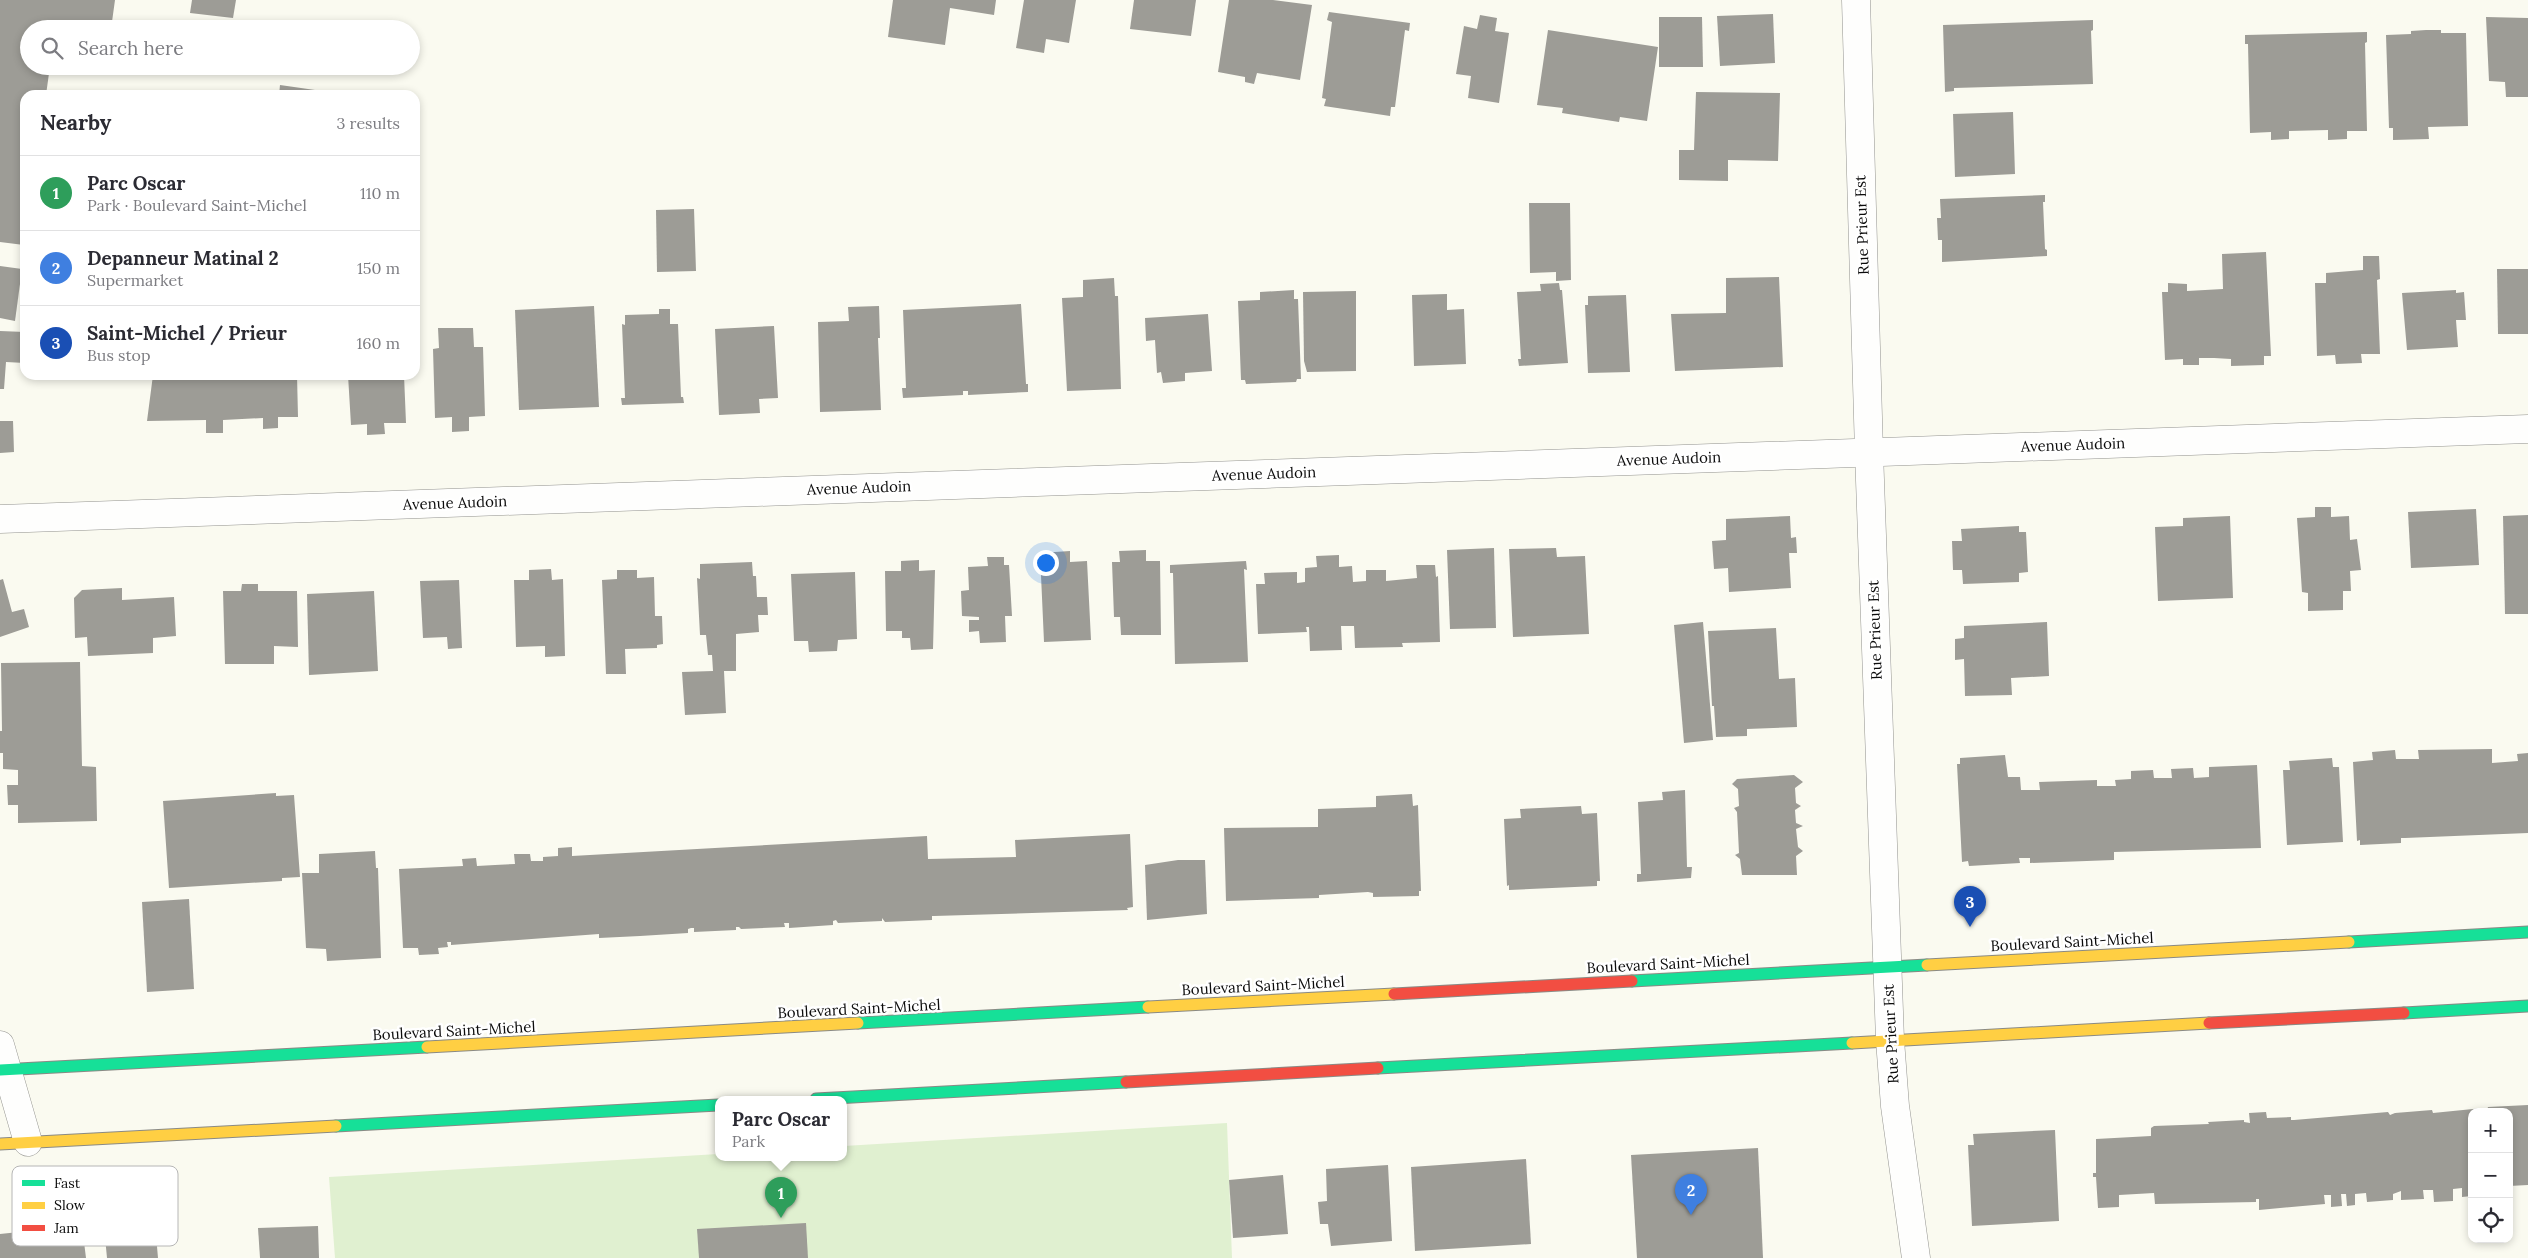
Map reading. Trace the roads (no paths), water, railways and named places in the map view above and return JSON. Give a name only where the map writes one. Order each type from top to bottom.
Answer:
[{"type":"main road","name":"Boulevard Saint-Michel","points":[[3,1062],[1887,967],[2528,932]]},
{"type":"main road","points":[[847,1097],[2528,1006]]},
{"type":"main road","points":[[0,1144],[715,1105]]},
{"type":"street","name":"Rue Prieur Est","points":[[1856,0],[1869,452],[1890,1040],[1895,1106],[1916,1258]]},
{"type":"street","name":"Avenue Audoin","points":[[0,519],[2528,429]]},
{"type":"street","points":[[3,1062],[28,1142]]},
{"type":"place","name":"Saint-Michel / Prieur","points":[[1970,927]]},
{"type":"place","name":"Depanneur Matinal 2","points":[[1691,1215]]},
{"type":"place","name":"Parc Oscar","points":[[781,1218]]}]
